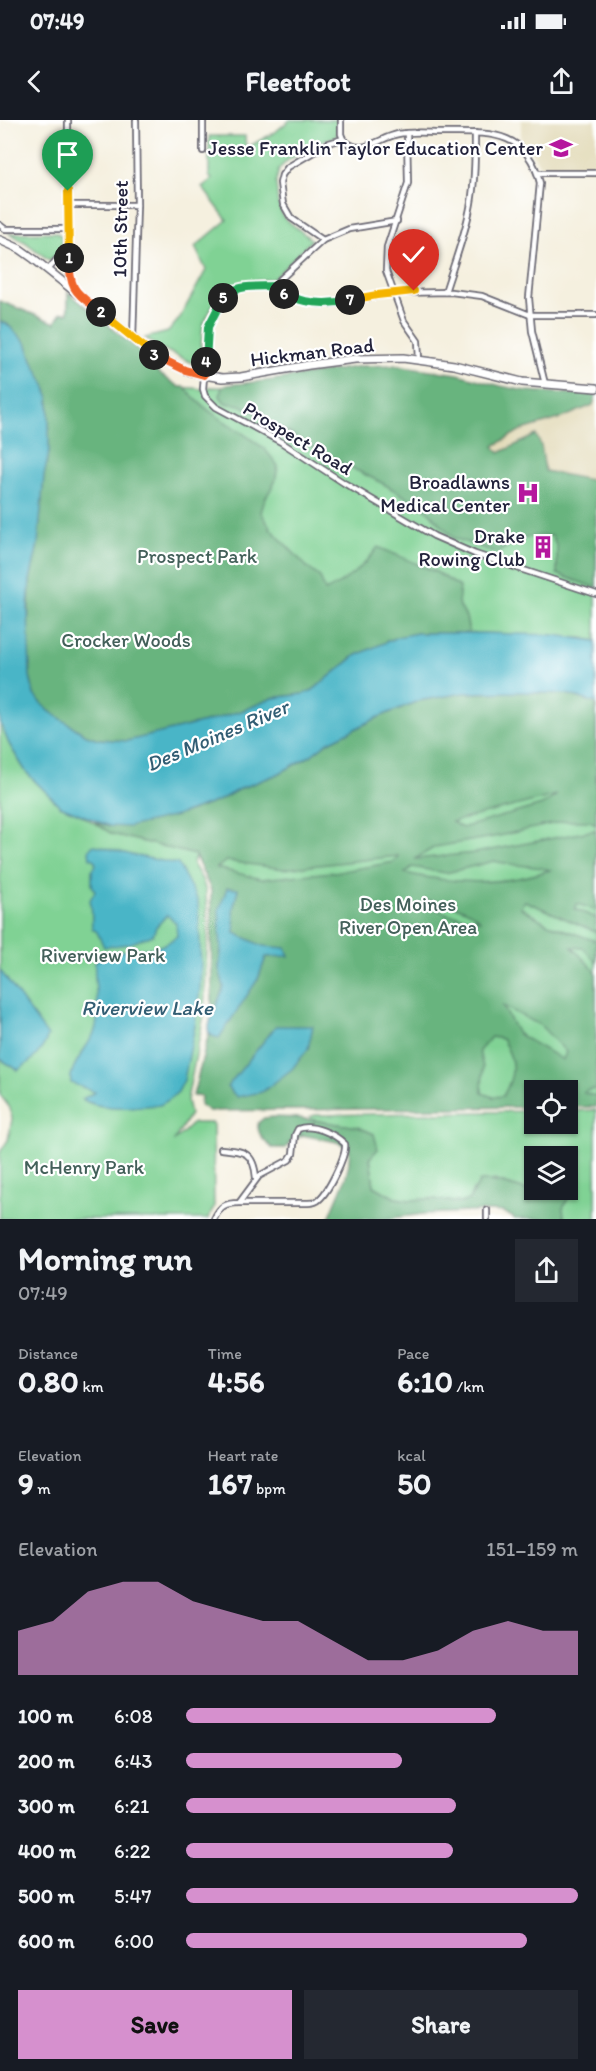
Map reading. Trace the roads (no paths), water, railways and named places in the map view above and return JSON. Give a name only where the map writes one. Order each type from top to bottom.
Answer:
[{"type":"main road","name":"Hickman Road","points":[[0,240],[20,249],[133,339],[163,360],[185,370],[204,375],[222,378],[241,377],[356,359],[419,359],[502,378],[596,388]]},
{"type":"street","points":[[68,120],[68,246],[73,290]]},
{"type":"street","name":"10th Street","points":[[133,339],[136,120]]},
{"type":"street","points":[[203,120],[204,151]]},
{"type":"street","points":[[341,120],[343,139],[352,146],[366,147],[389,136],[407,133],[490,133],[514,143],[530,158],[538,173],[540,193],[530,274],[530,315],[545,384]]},
{"type":"street","points":[[407,133],[408,183],[385,259],[386,271],[404,321],[418,341],[419,359]]},
{"type":"street","points":[[445,292],[471,204],[475,133]]},
{"type":"street","points":[[323,240],[291,218],[283,204],[280,183],[288,167],[329,143],[343,139]]},
{"type":"street","points":[[538,173],[596,173]]},
{"type":"street","points":[[68,205],[136,205]]},
{"type":"street","points":[[397,221],[349,229],[323,240],[273,286],[276,291],[289,297],[320,303],[340,303],[393,293],[445,292],[482,296],[530,315],[596,315]]},
{"type":"street","points":[[0,225],[5,229],[68,229]]},
{"type":"street","points":[[48,270],[68,246]]},
{"type":"street","name":"Prospect Road","points":[[273,286],[239,288],[225,296],[208,327],[203,389],[205,396],[216,407],[281,442],[415,526],[475,554],[596,594]]},
{"type":"street","points":[[214,1219],[221,1206],[225,1204],[314,1202],[320,1198],[346,1147],[335,1137],[314,1128],[307,1126],[298,1128],[293,1154],[289,1160],[256,1179],[239,1203]]},
{"type":"street","points":[[221,1149],[249,1155],[255,1165],[256,1179]]},
{"type":"street","points":[[487,1210],[487,1219]]},
{"type":"water","name":"Des Moines River","points":[[0,322],[6,323],[26,343],[49,399],[49,453],[44,475],[38,544],[30,580],[28,608],[30,676],[34,695],[49,711],[84,734],[98,739],[127,741],[209,721],[273,698],[303,694],[313,690],[355,656],[397,637],[417,633],[554,635],[596,641],[596,703],[567,694],[520,692],[463,693],[418,701],[379,717],[327,743],[310,756],[278,774],[239,789],[218,801],[176,816],[128,827],[109,826],[60,806],[26,772],[9,744],[0,722]]},
{"type":"water","name":"Riverview Lake","points":[[95,845],[178,864],[198,901],[201,964],[195,1026],[184,1080],[178,1092],[160,1105],[99,1106],[82,1099],[95,1092],[71,1083],[72,1071],[91,1039],[96,1025],[95,963],[109,953],[152,948],[177,936],[176,923],[167,915],[156,927],[153,935],[129,944],[104,947],[97,932],[92,928],[90,900],[95,891],[92,885],[92,870],[96,864],[94,859],[90,858],[89,851]]},
{"type":"water","points":[[227,888],[238,889],[233,909],[235,933],[263,946],[286,948],[289,956],[266,957],[258,979],[219,1038],[212,1036],[208,1031],[224,987],[219,968],[221,953],[219,910]]},
{"type":"water","name":"Riverview Lake","points":[[0,970],[48,1036],[36,1055],[18,1070],[0,1059]]},
{"type":"water","points":[[276,1026],[313,1026],[308,1049],[292,1069],[262,1092],[237,1097],[227,1087]]},
{"type":"place","name":"Jesse Franklin Taylor Education Center","points":[[561,148]]},
{"type":"place","name":"Broadlawns Medical Center","points":[[528,493]]},
{"type":"place","name":"Drake Rowing Club","points":[[543,547]]},
{"type":"park label","name":"Prospect Park","points":[[197,556]]},
{"type":"park label","name":"Crocker Woods","points":[[126,640]]},
{"type":"park label","name":"Des Moines River Open Area","points":[[408,916]]},
{"type":"park label","name":"Riverview Park","points":[[103,955]]},
{"type":"park label","name":"McHenry Park","points":[[84,1167]]}]
